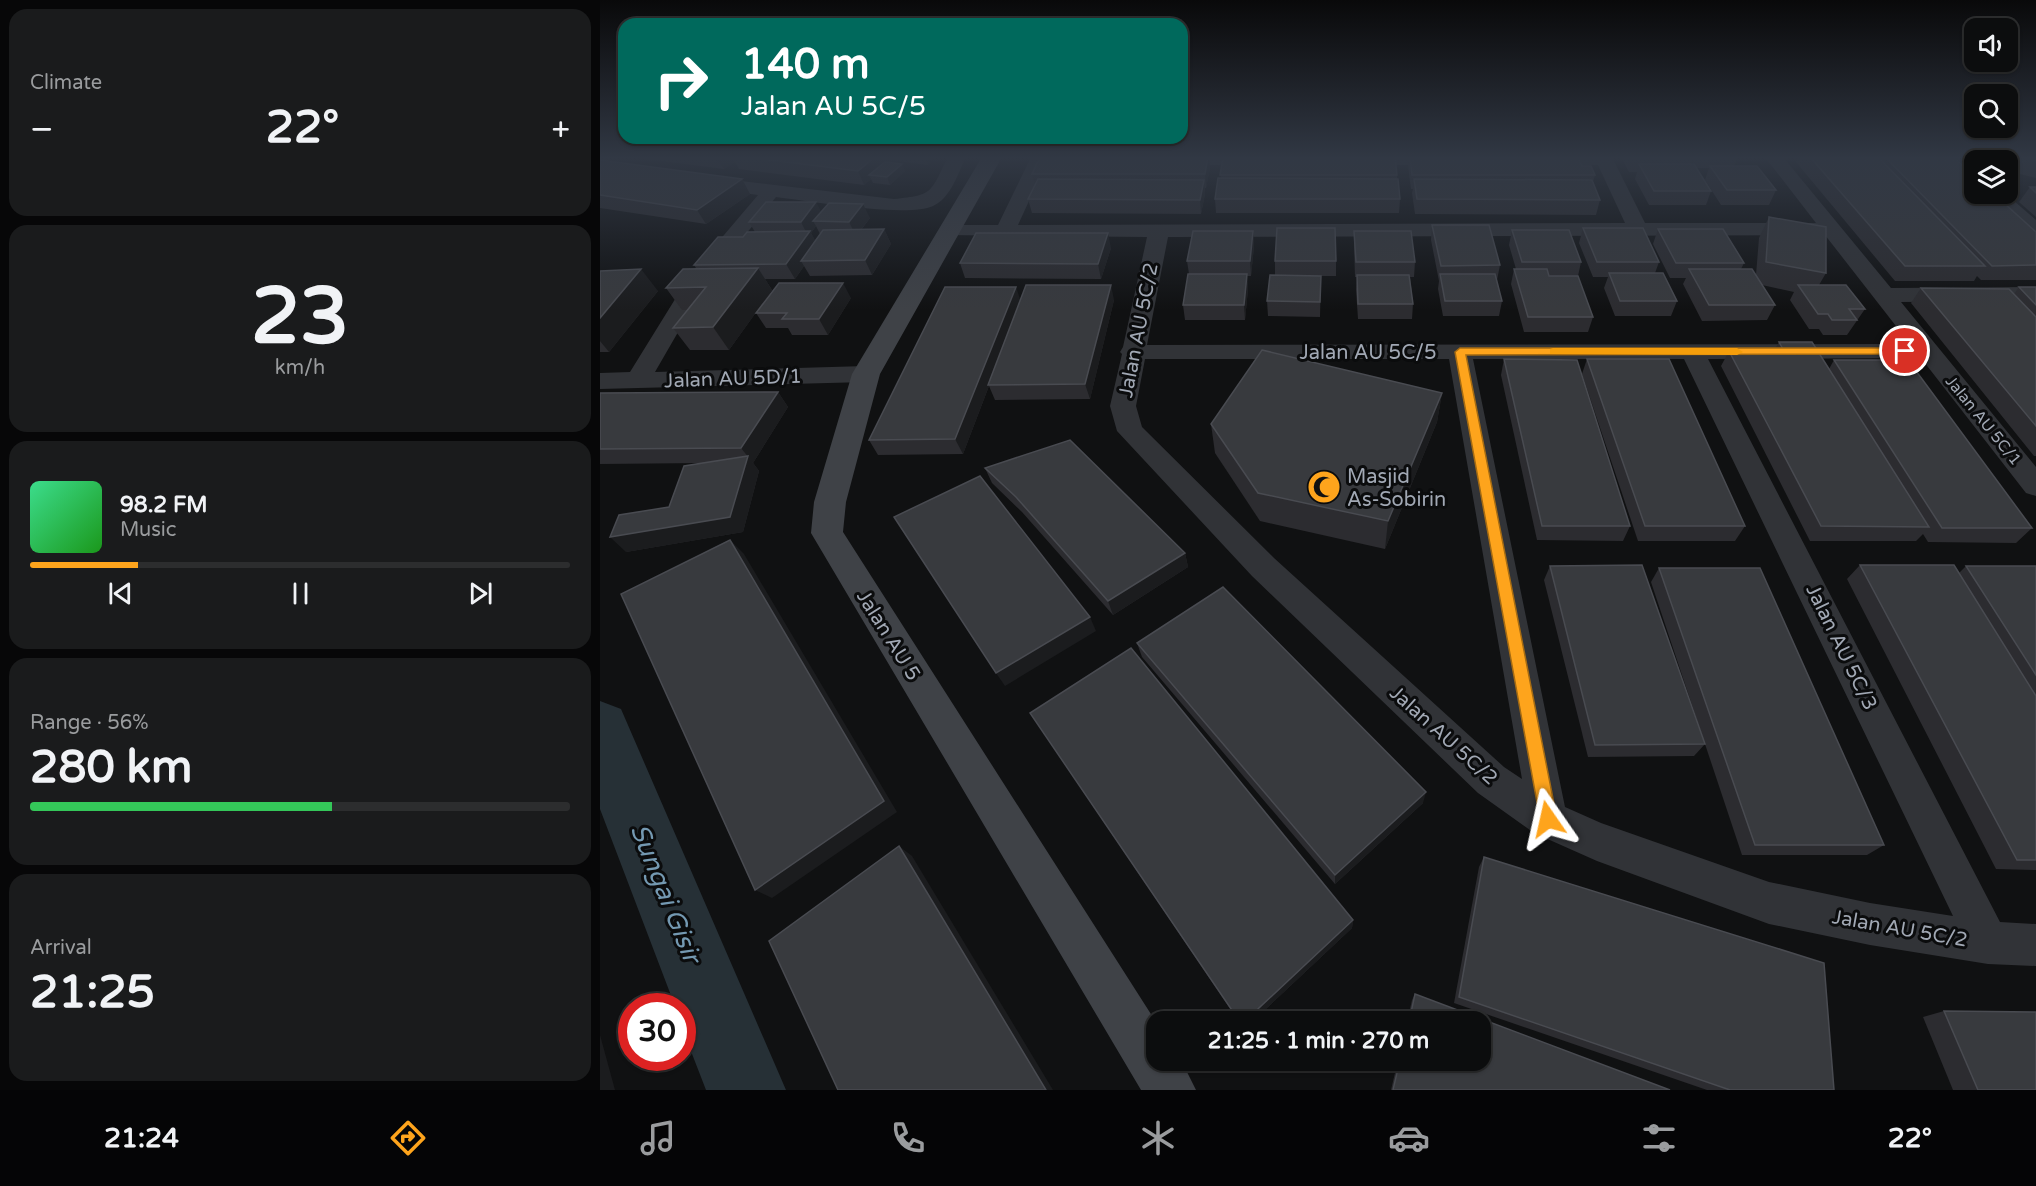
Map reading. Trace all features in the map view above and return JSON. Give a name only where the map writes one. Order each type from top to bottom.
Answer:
[{"type":"main road","name":"Jalan AU 5","points":[[963,208],[866,374],[830,502],[827,533],[1170,1090]]},
{"type":"street","points":[[638,380],[698,280],[757,208]]},
{"type":"street","points":[[1005,231],[1016,208]]},
{"type":"street","points":[[1628,208],[1638,229]]},
{"type":"street","name":"Jalan AU 5C/1","points":[[1815,208],[2036,486]]},
{"type":"street","points":[[2011,208],[2036,230]]},
{"type":"street","points":[[950,231],[1832,229]]},
{"type":"street","name":"Jalan AU 5C/2","points":[[1159,230],[1132,352],[1123,406],[1130,431],[1263,567],[1491,780],[1548,819],[1597,841],[1769,903],[1870,924],[1988,943],[2036,945]]},
{"type":"street","points":[[1883,295],[2036,294]]},
{"type":"street","name":"Jalan AU 5C/5","points":[[1132,352],[1928,351]]},
{"type":"street","points":[[1460,352],[1548,819]]},
{"type":"street","name":"Jalan AU 5C/3","points":[[1694,352],[1988,943]]},
{"type":"street","name":"Jalan AU 5D/1","points":[[600,381],[866,374]]},
{"type":"building","points":[[761,208],[812,208],[801,222],[749,222]]},
{"type":"building","points":[[825,208],[860,208],[849,222],[813,221]]},
{"type":"building","points":[[1854,208],[1928,208],[1985,266],[1905,266]]},
{"type":"building","points":[[1935,208],[2009,208],[2036,232],[2036,265],[1992,266]]},
{"type":"building","points":[[1769,217],[1826,227],[1826,273],[1766,262]]},
{"type":"building","points":[[1432,225],[1489,225],[1500,265],[1441,266]]},
{"type":"building","points":[[1277,228],[1335,228],[1336,261],[1275,261]]},
{"type":"building","points":[[1583,228],[1643,228],[1659,262],[1597,262]]},
{"type":"building","points":[[884,229],[865,260],[801,261],[823,230]]},
{"type":"building","points":[[1658,229],[1723,229],[1744,263],[1676,263]]},
{"type":"building","points":[[1512,230],[1569,230],[1581,262],[1522,262]]},
{"type":"building","points":[[810,231],[786,264],[694,265],[718,237],[743,237],[747,232]]},
{"type":"building","points":[[1193,231],[1253,231],[1250,261],[1187,261]]},
{"type":"building","points":[[1354,231],[1411,231],[1415,262],[1356,262]]},
{"type":"building","points":[[976,233],[1108,233],[1098,264],[960,263]]},
{"type":"building","points":[[758,268],[713,327],[673,328],[706,287],[666,288],[683,269]]},
{"type":"building","points":[[641,269],[600,318],[600,271]]},
{"type":"building","points":[[1514,269],[1547,269],[1549,276],[1578,276],[1593,317],[1528,317]]},
{"type":"building","points":[[1689,269],[1752,269],[1775,305],[1709,305]]},
{"type":"building","points":[[1609,273],[1663,273],[1677,301],[1620,301]]},
{"type":"building","points":[[1188,274],[1247,274],[1244,305],[1183,305]]},
{"type":"building","points":[[1440,274],[1495,274],[1502,301],[1445,301]]},
{"type":"building","points":[[1270,275],[1321,276],[1320,302],[1267,301]]},
{"type":"building","points":[[1357,275],[1409,275],[1413,304],[1358,304]]},
{"type":"building","points":[[779,283],[843,283],[819,319],[782,319],[787,313],[756,313]]},
{"type":"building","points":[[1026,285],[1111,285],[1085,384],[988,385]]},
{"type":"building","points":[[1798,285],[1846,285],[1865,309],[1849,309],[1857,320],[1832,320],[1828,314],[1818,314]]},
{"type":"building","points":[[945,287],[1016,287],[955,439],[869,440]]},
{"type":"building","points":[[2019,287],[2036,287],[2036,305]]},
{"type":"building","points":[[1921,288],[2009,289],[2036,317],[2036,426]]},
{"type":"building","points":[[1779,342],[1812,342],[1929,527],[1821,526],[1729,351],[1784,351]]},
{"type":"building","name":"Masjid As-Sobirin","points":[[1262,350],[1442,393],[1388,521],[1258,493],[1211,424]]},
{"type":"building","points":[[1504,359],[1577,360],[1630,526],[1542,526]]},
{"type":"building","points":[[1587,359],[1669,359],[1745,526],[1645,526]]},
{"type":"building","points":[[1834,360],[1908,360],[2032,528],[1942,528]]},
{"type":"building","points":[[778,392],[741,448],[600,449],[600,393]]},
{"type":"building","points":[[1070,440],[1185,553],[1108,601],[1016,497],[985,468]]},
{"type":"building","points":[[748,456],[730,517],[610,537],[619,515],[669,507],[684,466]]},
{"type":"building","points":[[980,476],[1090,617],[996,673],[894,517]]},
{"type":"building","points":[[730,540],[884,801],[755,890],[621,594]]},
{"type":"building","points":[[1642,565],[1705,744],[1595,745],[1550,566]]},
{"type":"building","points":[[1860,565],[1954,565],[2036,696],[2036,860],[2017,860]]},
{"type":"building","points":[[1966,566],[2036,566],[2036,675]]},
{"type":"building","points":[[1659,568],[1760,568],[1884,845],[1755,845]]},
{"type":"building","points":[[1223,587],[1426,792],[1335,875],[1137,643]]},
{"type":"building","points":[[1131,648],[1353,920],[1256,1011],[1233,1011],[1030,713]]},
{"type":"building","points":[[899,846],[1046,1090],[838,1090],[769,941]]},
{"type":"building","points":[[1484,857],[1824,963],[1834,1090],[1730,1090],[1459,997]]},
{"type":"building","points":[[1415,994],[1460,1011],[1411,1011]]},
{"type":"building","points":[[1944,1011],[2036,1012],[2036,1090],[1978,1090]]},
{"type":"building","points":[[1491,1023],[1670,1090],[1393,1090],[1397,1071],[1491,1071]]},
{"type":"waterway","name":"Sungai Gisir","points":[[600,729],[746,1090]]},
{"type":"slow traffic","points":[[1553,352],[1737,352]]},
{"type":"place","name":"Masjid As-Sobirin","points":[[1324,487]]},
{"type":"route","points":[[1548,819],[1460,352],[1905,351]]}]
